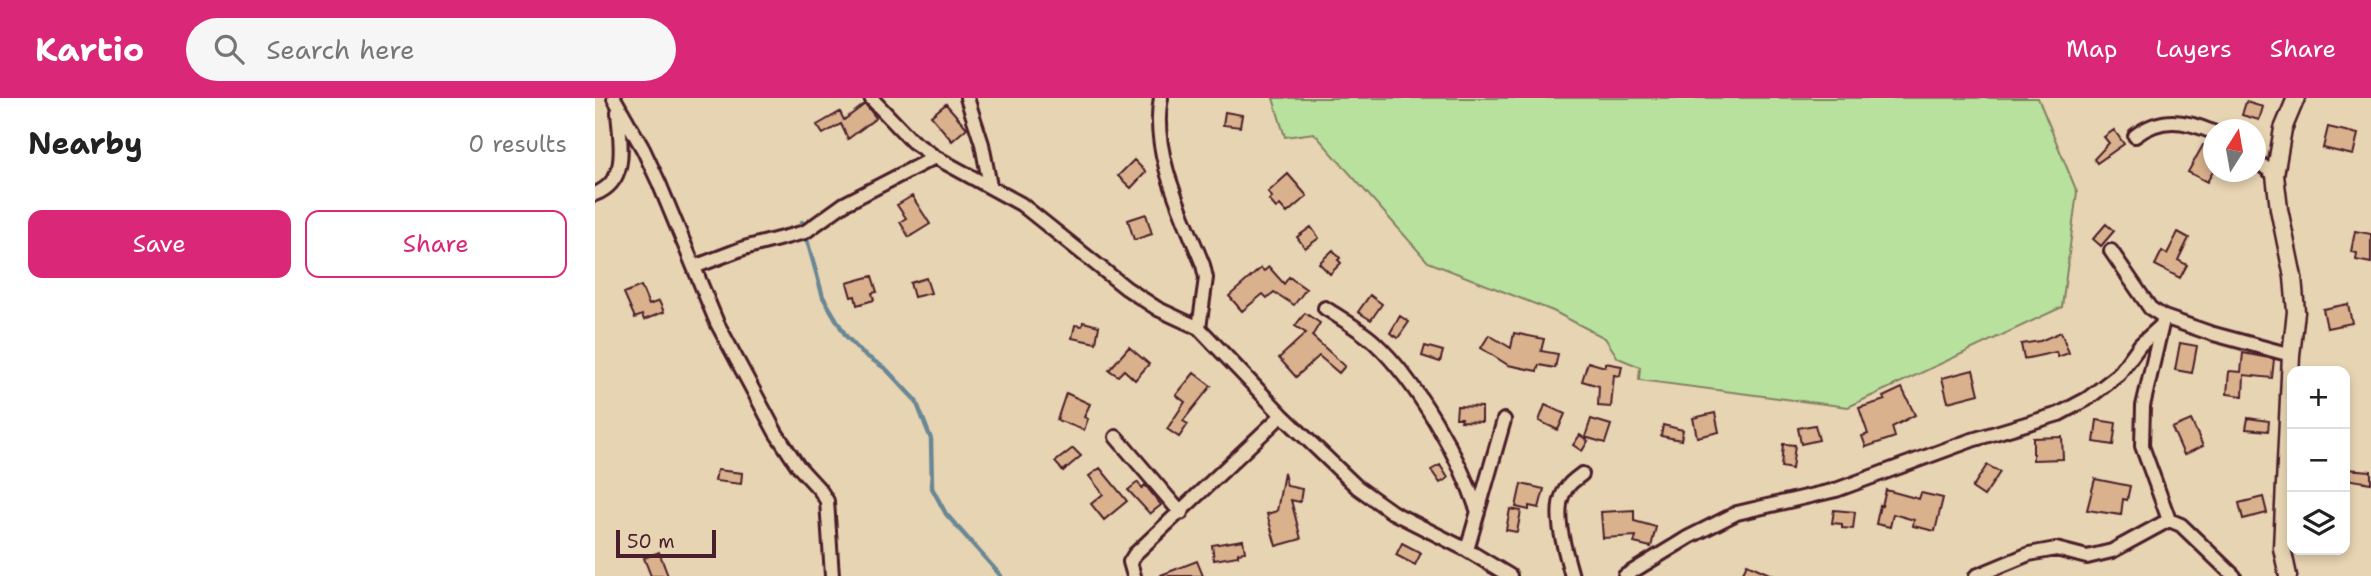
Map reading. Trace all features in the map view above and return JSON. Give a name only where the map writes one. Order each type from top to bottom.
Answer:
[{"type":"street","points":[[871,98],[912,141],[990,186],[1043,221],[1126,288],[1158,309],[1199,328],[1282,415],[1357,487],[1392,512],[1467,550],[1510,576]]},
{"type":"street","points":[[967,98],[982,144],[990,186]]},
{"type":"street","points":[[1161,98],[1160,124],[1164,157],[1172,187],[1206,278],[1199,328]]},
{"type":"street","points":[[2288,576],[2282,548],[2291,355],[2296,312],[2293,277],[2275,174],[2283,129],[2296,98]]},
{"type":"street","points":[[595,194],[607,189],[620,167],[616,103]]},
{"type":"street","points":[[616,103],[648,160],[678,226],[716,323],[763,410],[798,466],[827,501],[832,576]]},
{"type":"street","points":[[2135,136],[2147,127],[2162,122],[2182,123],[2203,129]]},
{"type":"street","points":[[694,267],[744,248],[805,232],[851,200],[936,157]]},
{"type":"street","points":[[2266,167],[2275,174]]},
{"type":"street","points":[[2111,251],[2150,309],[2163,321],[2291,355]]},
{"type":"street","points":[[1325,308],[1373,341],[1398,367],[1453,456],[1471,491],[1478,512]]},
{"type":"street","points":[[2163,321],[2143,407],[2142,446],[2169,520],[2181,525],[2234,576]]},
{"type":"street","points":[[1625,576],[1689,537],[1737,513],[1836,490],[1972,440],[2059,414],[2087,399],[2118,375],[2140,345],[2163,321]]},
{"type":"street","points":[[1134,576],[1130,567],[1131,559],[1282,415]]},
{"type":"street","points":[[1467,550],[1504,420]]},
{"type":"street","points":[[1116,438],[1181,513]]},
{"type":"street","points":[[1572,576],[1559,507],[1563,493],[1571,482],[1582,474]]},
{"type":"street","points":[[1976,576],[2029,554],[2056,549],[2087,556],[2112,551],[2169,520]]},
{"type":"green space","points":[[1273,98],[2038,98],[2077,192],[2062,307],[1848,407],[1639,380],[1640,367],[1618,358],[1605,338],[1553,311],[1428,262],[1314,133],[1285,137]]},
{"type":"building","points":[[2246,102],[2263,107],[2259,119],[2242,115]]},
{"type":"building","points":[[865,104],[876,118],[848,139],[841,124],[823,134],[817,125],[840,112],[844,120]]},
{"type":"building","points":[[946,104],[967,128],[952,141],[931,116]]},
{"type":"building","points":[[1225,112],[1242,115],[1240,127],[1223,125]]},
{"type":"building","points":[[2328,127],[2358,134],[2353,155],[2323,148]]},
{"type":"building","points":[[2114,130],[2124,144],[2097,163],[2094,159],[2109,143],[2104,137]]},
{"type":"building","points":[[2203,145],[2203,180],[2188,172]]},
{"type":"building","points":[[1134,160],[1146,172],[1131,188],[1118,176]]},
{"type":"building","points":[[1288,174],[1307,196],[1287,213],[1280,205],[1276,208],[1269,200],[1272,197],[1268,192]]},
{"type":"building","points":[[912,196],[930,224],[909,237],[900,222],[906,218],[897,205]]},
{"type":"building","points":[[1146,214],[1152,234],[1134,240],[1128,220]]},
{"type":"building","points":[[2106,224],[2114,231],[2101,246],[2093,239]]},
{"type":"building","points":[[1311,227],[1319,238],[1305,248],[1297,237]]},
{"type":"building","points":[[2355,231],[2371,234],[2371,263],[2356,260],[2357,253],[2351,252]]},
{"type":"building","points":[[2178,232],[2189,238],[2178,260],[2187,265],[2180,278],[2155,265],[2162,251],[2167,254]]},
{"type":"building","points":[[1333,250],[1341,263],[1330,274],[1319,263]]},
{"type":"building","points":[[1269,267],[1284,284],[1289,277],[1306,289],[1294,305],[1274,292],[1267,298],[1263,294],[1242,311],[1229,296],[1261,268],[1264,271]]},
{"type":"building","points":[[872,276],[877,292],[872,293],[874,300],[857,305],[855,296],[851,297],[847,283]]},
{"type":"building","points":[[926,278],[931,293],[914,297],[910,283]]},
{"type":"building","points":[[641,286],[649,305],[659,301],[664,312],[644,320],[642,315],[635,318],[624,293]]},
{"type":"building","points":[[1370,295],[1382,304],[1371,320],[1358,312]]},
{"type":"building","points":[[2348,304],[2352,323],[2327,328],[2323,309]]},
{"type":"building","points":[[1305,313],[1320,323],[1312,336],[1345,366],[1339,373],[1319,356],[1296,377],[1279,358],[1306,333],[1295,326]]},
{"type":"building","points":[[1400,316],[1409,322],[1398,338],[1390,333]]},
{"type":"building","points":[[1083,322],[1099,326],[1096,343],[1072,338],[1075,325],[1082,326]]},
{"type":"building","points":[[2061,332],[2069,353],[2058,357],[2056,352],[2024,359],[2021,344],[2040,341]]},
{"type":"building","points":[[1514,333],[1544,339],[1541,351],[1558,354],[1555,368],[1539,365],[1537,371],[1508,365],[1481,348],[1489,335],[1511,348]]},
{"type":"building","points":[[2180,343],[2197,346],[2192,373],[2175,370]]},
{"type":"building","points":[[1425,346],[1443,351],[1440,362],[1422,356]]},
{"type":"building","points":[[1129,347],[1149,364],[1135,380],[1124,370],[1118,376],[1109,370]]},
{"type":"building","points":[[2243,353],[2274,359],[2272,378],[2244,375],[2243,396],[2227,394],[2229,371],[2241,372]]},
{"type":"building","points":[[1588,362],[1605,367],[1605,363],[1622,366],[1620,376],[1614,375],[1611,407],[1598,406],[1599,386],[1582,381]]},
{"type":"building","points":[[1973,370],[1979,394],[1948,402],[1942,378]]},
{"type":"building","points":[[1194,373],[1211,386],[1183,421],[1188,424],[1179,437],[1167,429],[1185,402],[1176,395]]},
{"type":"building","points":[[1902,388],[1915,415],[1892,427],[1895,437],[1866,447],[1862,436],[1868,434],[1859,408],[1885,400],[1883,397]]},
{"type":"building","points":[[1066,393],[1090,404],[1084,417],[1088,419],[1084,430],[1057,420]]},
{"type":"building","points":[[1545,405],[1565,414],[1558,430],[1539,421]]},
{"type":"building","points":[[1457,406],[1482,407],[1482,422],[1461,421],[1462,418],[1456,418]]},
{"type":"building","points":[[1715,413],[1719,432],[1697,437],[1693,418]]},
{"type":"building","points":[[2248,418],[2269,421],[2268,431],[2246,429]]},
{"type":"building","points":[[1591,419],[1611,425],[1605,443],[1585,437]]},
{"type":"building","points":[[2097,420],[2116,423],[2113,445],[2094,442]]},
{"type":"building","points":[[2191,420],[2203,446],[2184,455],[2172,428]]},
{"type":"building","points":[[1663,425],[1683,430],[1681,440],[1661,436]]},
{"type":"building","points":[[1815,425],[1819,440],[1801,444],[1798,428]]},
{"type":"building","points":[[1580,435],[1588,441],[1582,451],[1573,445]]},
{"type":"building","points":[[2062,437],[2063,459],[2033,460],[2033,438]]},
{"type":"building","points":[[1783,444],[1795,445],[1792,469],[1781,467]]},
{"type":"building","points":[[1073,448],[1081,456],[1063,471],[1055,462]]},
{"type":"building","points":[[1440,465],[1448,478],[1440,483],[1431,470]]},
{"type":"building","points":[[1987,465],[2000,472],[1984,496],[1972,488]]},
{"type":"building","points":[[1100,468],[1127,501],[1104,520],[1091,504],[1103,494],[1089,476]]},
{"type":"building","points":[[2350,469],[2371,471],[2371,483],[2350,480]]},
{"type":"building","points":[[717,470],[742,473],[741,484],[715,481]]},
{"type":"building","points":[[1284,473],[1287,486],[1302,489],[1300,502],[1291,500],[1301,539],[1276,546],[1267,514],[1277,511]]},
{"type":"building","points":[[2095,479],[2130,486],[2127,500],[2123,499],[2121,515],[2087,510]]},
{"type":"building","points":[[1138,482],[1142,488],[1145,485],[1161,505],[1150,514],[1128,490]]},
{"type":"building","points":[[1521,484],[1544,489],[1539,508],[1529,506],[1529,510],[1516,507]]},
{"type":"building","points":[[1886,490],[1919,499],[1921,493],[1943,498],[1935,531],[1913,526],[1914,520],[1893,514],[1890,527],[1876,524]]},
{"type":"building","points":[[2263,497],[2267,513],[2243,519],[2239,503]]},
{"type":"building","points":[[1510,509],[1521,511],[1517,532],[1506,530]]},
{"type":"building","points":[[1634,510],[1634,521],[1656,527],[1651,547],[1634,543],[1636,536],[1603,538],[1601,512]]},
{"type":"building","points":[[1834,510],[1855,512],[1853,529],[1832,523]]},
{"type":"building","points":[[1243,540],[1245,552],[1238,553],[1238,556],[1214,560],[1212,545]]},
{"type":"building","points":[[1402,543],[1421,553],[1415,565],[1396,555]]},
{"type":"building","points":[[659,552],[668,576],[651,576],[644,558]]},
{"type":"building","points":[[1197,561],[1203,576],[1161,576],[1161,575]]},
{"type":"building","points":[[1747,564],[1774,576],[1741,576]]},
{"type":"waterway","points":[[802,222],[823,297],[846,336],[862,353],[886,369],[916,401],[931,439],[932,488],[946,514],[1001,576]]}]
